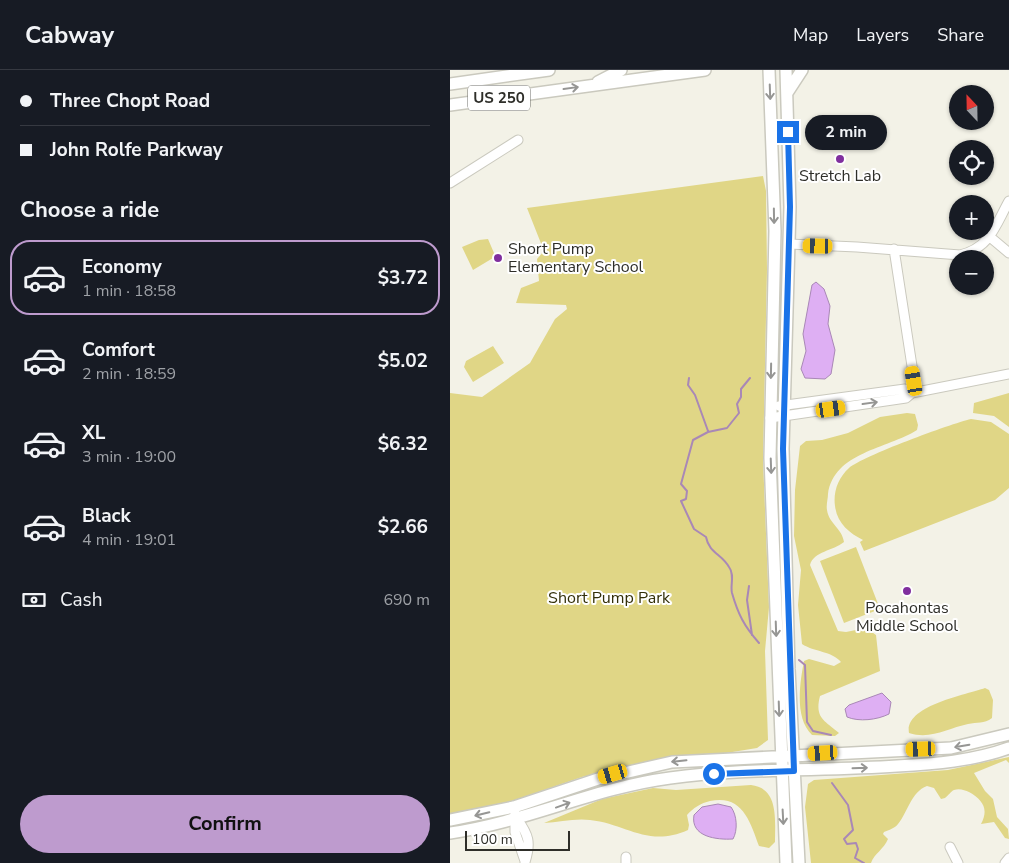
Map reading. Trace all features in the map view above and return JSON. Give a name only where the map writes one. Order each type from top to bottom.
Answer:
[{"type":"main road","name":"US 250","points":[[450,84],[549,70]]},
{"type":"main road","points":[[595,85],[621,70]]},
{"type":"main road","name":"US 250","points":[[450,105],[705,70]]},
{"type":"main road","points":[[770,70],[775,231],[770,412],[780,756],[786,863]]},
{"type":"main road","points":[[786,70],[789,244],[784,411],[794,771],[799,863]]},
{"type":"main road","points":[[787,93],[802,70]]},
{"type":"main road","points":[[450,820],[514,807],[606,776],[663,763],[703,758],[952,748],[1009,734]]},
{"type":"main road","points":[[450,833],[517,819],[596,793],[641,782],[698,775],[939,763],[983,756],[1009,748]]},
{"type":"street","points":[[450,183],[518,140]]},
{"type":"street","points":[[994,229],[1009,201]]},
{"type":"street","points":[[789,244],[960,255],[972,252],[987,240]]},
{"type":"street","points":[[994,240],[1009,253]]},
{"type":"street","points":[[894,250],[914,393]]},
{"type":"street","points":[[770,412],[906,398],[914,393],[1009,374]]},
{"type":"street","points":[[514,807],[517,819],[515,832],[525,862]]},
{"type":"street","points":[[950,847],[958,863]]},
{"type":"street","points":[[1005,863],[1009,858]]},
{"type":"green space","name":"Short Pump Park","points":[[763,176],[766,191],[767,269],[763,460],[769,607],[765,651],[768,740],[757,748],[671,762],[598,779],[585,776],[512,801],[474,809],[450,818],[450,393],[482,397],[530,363],[555,319],[567,309],[566,305],[516,303],[521,288],[539,281],[537,259],[544,251],[527,208]]},
{"type":"green space","points":[[488,239],[494,253],[493,258],[473,270],[462,247],[479,240]]},
{"type":"green space","points":[[493,346],[504,363],[473,382],[464,367],[466,361]]},
{"type":"green space","points":[[1009,393],[1009,427],[994,416],[973,413],[974,403]]},
{"type":"green space","points":[[907,413],[915,414],[918,425],[917,430],[851,460],[840,469],[832,480],[828,494],[827,510],[828,515],[841,533],[844,542],[815,557],[810,565],[838,631],[846,632],[866,628],[876,635],[880,671],[820,696],[819,710],[822,719],[839,733],[835,736],[812,735],[806,728],[801,710],[800,689],[804,661],[809,659],[834,666],[841,662],[833,656],[802,644],[798,605],[801,570],[794,536],[795,490],[800,446],[806,441],[822,440],[848,433],[880,417]]},
{"type":"green space","points":[[971,419],[991,422],[1009,434],[1009,488],[995,500],[864,551],[860,542],[863,540],[844,527],[836,512],[836,490],[845,472],[871,456]]},
{"type":"green space","points":[[856,547],[880,609],[844,623],[820,561]]},
{"type":"green space","points":[[985,688],[989,690],[993,700],[992,718],[989,720],[971,723],[939,733],[917,735],[909,733],[910,724],[916,716],[926,709],[951,698]]},
{"type":"green space","points":[[1009,757],[1009,763],[1006,760],[974,773],[985,791],[993,799],[997,817],[1008,829],[1009,839],[1005,838],[994,822],[981,824],[984,809],[981,802],[974,795],[958,789],[941,799],[934,788],[927,786],[913,797],[897,825],[884,832],[883,834],[888,839],[871,863],[811,863],[805,807],[808,784],[814,780],[948,770]]},
{"type":"green space","points":[[751,785],[760,787],[767,792],[773,806],[775,842],[769,848],[759,846],[748,819],[737,806],[721,800],[700,804],[692,810],[687,815],[688,830],[661,837],[649,836],[590,820],[544,823],[602,799],[653,788],[676,790]]},
{"type":"shaded area","points":[[816,282],[824,289],[830,306],[828,324],[835,350],[831,374],[825,379],[805,378],[801,369],[806,351],[803,334],[812,285]]},
{"type":"shaded area","points":[[882,693],[891,702],[889,714],[868,720],[847,717],[845,709],[849,705]]},
{"type":"shaded area","points":[[718,804],[731,807],[733,810],[736,818],[736,827],[733,839],[706,836],[696,828],[694,815],[702,807]]},
{"type":"waterway","points":[[689,378],[688,385],[695,395],[708,431]]},
{"type":"waterway","points":[[750,378],[741,389],[741,397],[737,404],[739,413],[727,428],[708,432],[693,440],[681,484],[687,491],[686,499],[681,501],[694,529],[706,537],[710,547],[731,570],[732,593],[737,607],[745,625],[759,643]]},
{"type":"waterway","points":[[749,586],[747,600],[752,635]]},
{"type":"waterway","points":[[799,660],[805,665],[807,722],[813,731],[831,735]]},
{"type":"waterway","points":[[832,783],[848,805],[853,830],[844,839],[847,844],[856,843],[858,849],[855,858],[864,863]]},
{"type":"place","name":"Stretch Lab","points":[[840,159]]},
{"type":"place","name":"Short Pump Elementary School","points":[[498,258]]},
{"type":"place","name":"Pocahontas Middle School","points":[[907,591]]},
{"type":"route","points":[[714,774],[794,771],[783,449],[790,207],[788,132]]}]
